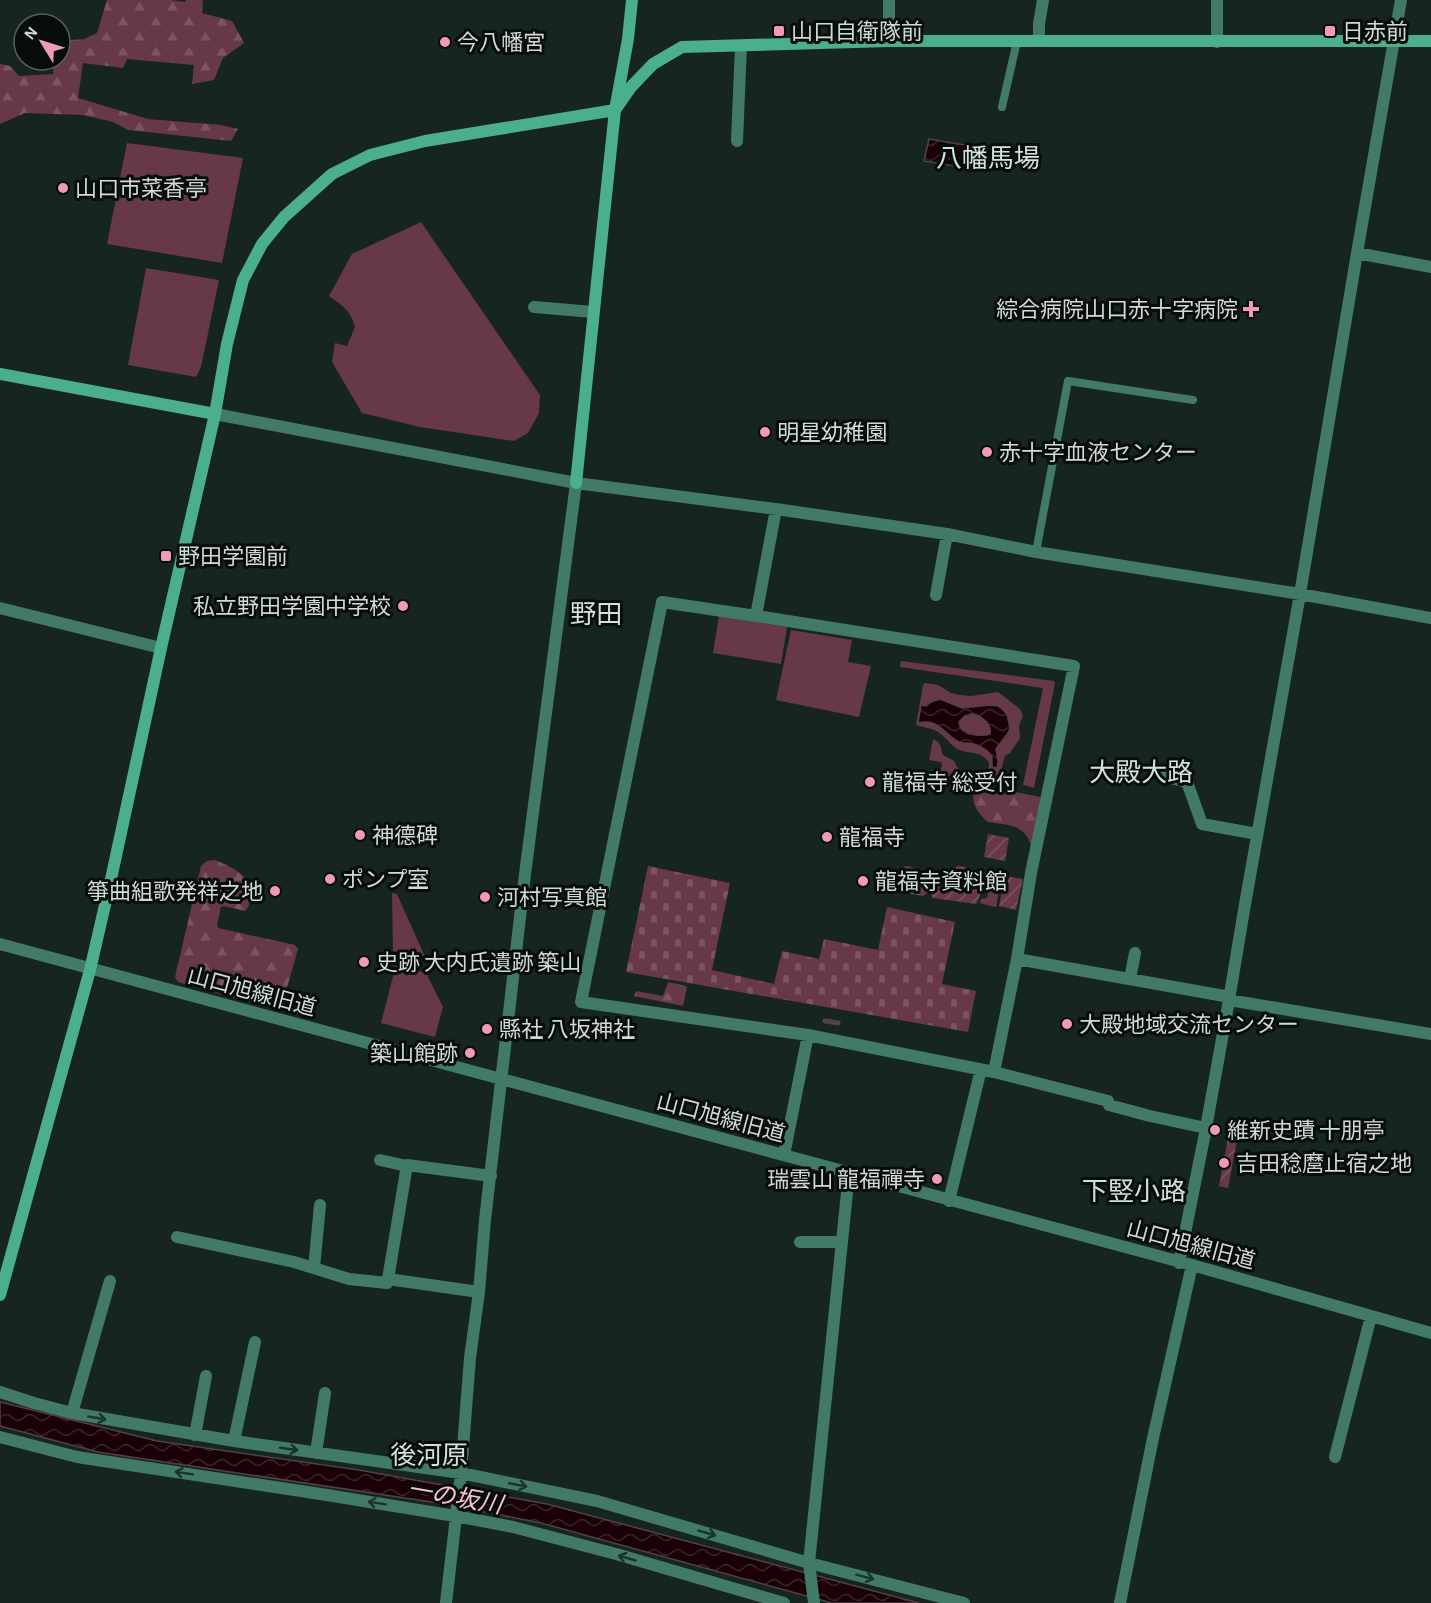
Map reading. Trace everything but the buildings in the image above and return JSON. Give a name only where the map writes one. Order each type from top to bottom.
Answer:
[{"type":"street","points":[[446,1603],[501,1079],[576,483],[615,110],[628,39],[632,0]]},
{"type":"street","points":[[889,0],[890,41]]},
{"type":"street","points":[[1039,41],[1043,0]]},
{"type":"street","points":[[1217,0],[1217,42]]},
{"type":"street","points":[[1120,1603],[1185,1264],[1206,1128],[1401,0]]},
{"type":"street","points":[[0,1295],[90,970],[243,280],[262,244],[284,217],[332,174],[370,155],[425,141],[615,110],[630,87],[653,64],[682,47],[890,41],[1431,41]]},
{"type":"street","points":[[737,141],[741,46]]},
{"type":"street","points":[[1357,253],[1431,267]]},
{"type":"street","points":[[534,307],[593,312]]},
{"type":"street","points":[[0,374],[576,483],[947,534],[1036,552],[1300,594],[1431,618]]},
{"type":"street","points":[[756,615],[776,509]]},
{"type":"street","points":[[936,595],[947,534]]},
{"type":"street","points":[[994,1072],[1017,959],[1031,873],[1074,666],[662,602],[581,1002],[808,1035],[981,1069],[1108,1101],[1110,1105],[1150,1116],[1206,1128]]},
{"type":"street","points":[[0,608],[161,648]]},
{"type":"street","points":[[1162,776],[1187,782],[1202,824],[1257,834]]},
{"type":"street","name":"山口旭線旧道","points":[[0,945],[1185,1264],[1431,1334]]},
{"type":"street","points":[[1130,979],[1135,953]]},
{"type":"street","points":[[1017,959],[1431,1034]]},
{"type":"street","points":[[784,1155],[808,1035]]},
{"type":"street","points":[[949,1201],[981,1069]]},
{"type":"street","points":[[380,1160],[407,1166],[491,1176]]},
{"type":"street","points":[[388,1279],[407,1166]]},
{"type":"street","points":[[814,1603],[809,1567],[849,1173]]},
{"type":"street","points":[[314,1268],[320,1205]]},
{"type":"street","points":[[177,1237],[238,1249],[349,1279],[387,1282],[388,1279],[479,1292]]},
{"type":"street","points":[[800,1242],[842,1242]]},
{"type":"street","points":[[72,1413],[110,1281]]},
{"type":"street","points":[[1335,1457],[1371,1316]]},
{"type":"street","points":[[234,1441],[255,1342]]},
{"type":"street","points":[[195,1434],[206,1376]]},
{"type":"street","points":[[0,1392],[72,1413],[597,1501],[809,1567],[964,1603]]},
{"type":"street","points":[[316,1453],[325,1393]]},
{"type":"street","points":[[0,1437],[77,1457],[456,1512],[616,1554],[784,1603]]},
{"type":"lane","points":[[1002,106],[1017,42]]},
{"type":"lane","points":[[1036,552],[1068,381],[1193,400]]},
{"type":"green space","points":[[107,0],[185,2],[186,0],[203,0],[202,13],[232,21],[244,43],[223,58],[214,80],[192,84],[194,65],[127,59],[123,68],[83,63],[78,98],[148,119],[221,125],[238,129],[231,141],[128,130],[113,122],[83,115],[25,113],[0,124],[0,64],[10,66],[12,72],[19,76],[72,72],[72,40],[84,39],[97,33]]},
{"type":"green space","points":[[127,143],[243,158],[222,263],[107,244]]},
{"type":"green space","points":[[421,222],[540,395],[539,413],[528,433],[514,441],[420,427],[362,413],[332,362],[335,343],[347,346],[355,327],[346,309],[329,296],[352,254]]},
{"type":"green space","points":[[146,268],[219,280],[201,367],[196,377],[128,365]]},
{"type":"green space","points":[[719,616],[787,627],[781,664],[713,653]]},
{"type":"green space","points":[[791,630],[852,640],[848,662],[871,666],[859,717],[776,700]]},
{"type":"green space","points":[[901,661],[1054,681],[1034,788],[1023,785],[1043,688],[900,667]]},
{"type":"green space","points":[[925,683],[938,685],[951,693],[960,695],[971,696],[998,692],[1020,709],[1023,716],[1019,726],[1020,738],[1010,753],[1005,756],[999,777],[988,773],[989,763],[981,755],[957,749],[936,731],[916,725]]},
{"type":"green space","points":[[933,739],[939,744],[943,755],[954,761],[961,774],[969,779],[967,785],[939,777],[941,762],[929,760]]},
{"type":"green space","points":[[981,785],[1040,797],[1042,800],[1031,845],[1020,829],[988,822],[980,814],[973,799],[976,789]]},
{"type":"green space","points":[[988,834],[1009,838],[1005,861],[984,857]]},
{"type":"green space","points":[[215,860],[240,873],[248,883],[250,890],[249,904],[245,911],[221,907],[218,928],[295,945],[298,949],[286,991],[282,994],[269,991],[257,1004],[178,982],[175,977],[201,866],[207,861]]},
{"type":"green space","points":[[648,866],[730,883],[712,970],[774,984],[782,951],[819,959],[824,939],[878,950],[887,907],[955,922],[942,984],[976,991],[968,1032],[626,972]]},
{"type":"green space","points":[[907,866],[921,870],[931,884],[928,893],[923,896],[892,890],[889,887],[894,872]]},
{"type":"green space","points":[[960,866],[981,871],[982,888],[976,904],[933,898],[931,895],[940,875],[948,869]]},
{"type":"green space","points":[[993,874],[1002,876],[995,907],[980,903],[981,899],[987,898]]},
{"type":"green space","points":[[1005,876],[1023,879],[1016,910],[999,906]]},
{"type":"green space","points":[[392,893],[397,894],[425,957],[393,951]]},
{"type":"green space","points":[[396,965],[426,973],[443,1007],[435,1037],[381,1023]]},
{"type":"green space","points":[[668,982],[687,987],[683,1006],[634,996],[636,991],[663,996]]},
{"type":"green space","points":[[1228,1138],[1237,1140],[1228,1188],[1219,1186]]},
{"type":"water","points":[[929,139],[965,145],[961,167],[924,161]]},
{"type":"water","points":[[940,699],[962,708],[998,706],[1007,714],[1010,728],[996,749],[997,768],[992,767],[992,757],[982,747],[959,742],[931,723],[918,723],[921,705],[926,706]],"holes":[[[972,714],[988,723],[990,734],[973,735],[960,727],[959,722],[965,716]]]},
{"type":"water","name":"一の坂川","points":[[0,1402],[157,1441],[359,1470],[547,1504],[919,1603],[832,1603],[541,1523],[445,1504],[98,1452],[0,1426]]},
{"type":"waterway","points":[[825,1021],[838,1023]]},
{"type":"place","name":"山口自衛隊前","points":[[779,31]]},
{"type":"place","name":"日赤前","points":[[1330,31]]},
{"type":"place","name":"今八幡宮","points":[[445,42]]},
{"type":"place","name":"山口市菜香亭","points":[[63,188]]},
{"type":"place","name":"綜合病院山口赤十字病院","points":[[1251,309]]},
{"type":"place","name":"明星幼稚園","points":[[765,432]]},
{"type":"place","name":"赤十字血液センター","points":[[987,452]]},
{"type":"place","name":"野田学園前","points":[[166,556]]},
{"type":"place","name":"私立野田学園中学校","points":[[403,606]]},
{"type":"place","name":"龍福寺 総受付","points":[[870,782]]},
{"type":"place","name":"神德碑","points":[[360,835]]},
{"type":"place","name":"龍福寺","points":[[827,837]]},
{"type":"place","name":"ポンプ室","points":[[330,879]]},
{"type":"place","name":"龍福寺資料館","points":[[863,881]]},
{"type":"place","name":"箏曲組歌発祥之地","points":[[275,891]]},
{"type":"place","name":"河村写真館","points":[[485,897]]},
{"type":"place","name":"史跡 大内氏遺跡 築山","points":[[364,962]]},
{"type":"place","name":"大殿地域交流センター","points":[[1067,1024]]},
{"type":"place","name":"縣社 八坂神社","points":[[487,1029]]},
{"type":"place","name":"築山館跡","points":[[470,1053]]},
{"type":"place","name":"維新史蹟 十朋亭","points":[[1215,1130]]},
{"type":"place","name":"吉田稔麿止宿之地","points":[[1224,1163]]},
{"type":"place","name":"瑞雲山 龍福禪寺","points":[[937,1179]]},
{"type":"district","name":"八幡馬場","points":[[988,158]]},
{"type":"district","name":"野田","points":[[596,614]]},
{"type":"district","name":"大殿大路","points":[[1141,772]]},
{"type":"district","name":"下竪小路","points":[[1134,1191]]},
{"type":"district","name":"後河原","points":[[429,1455]]}]
